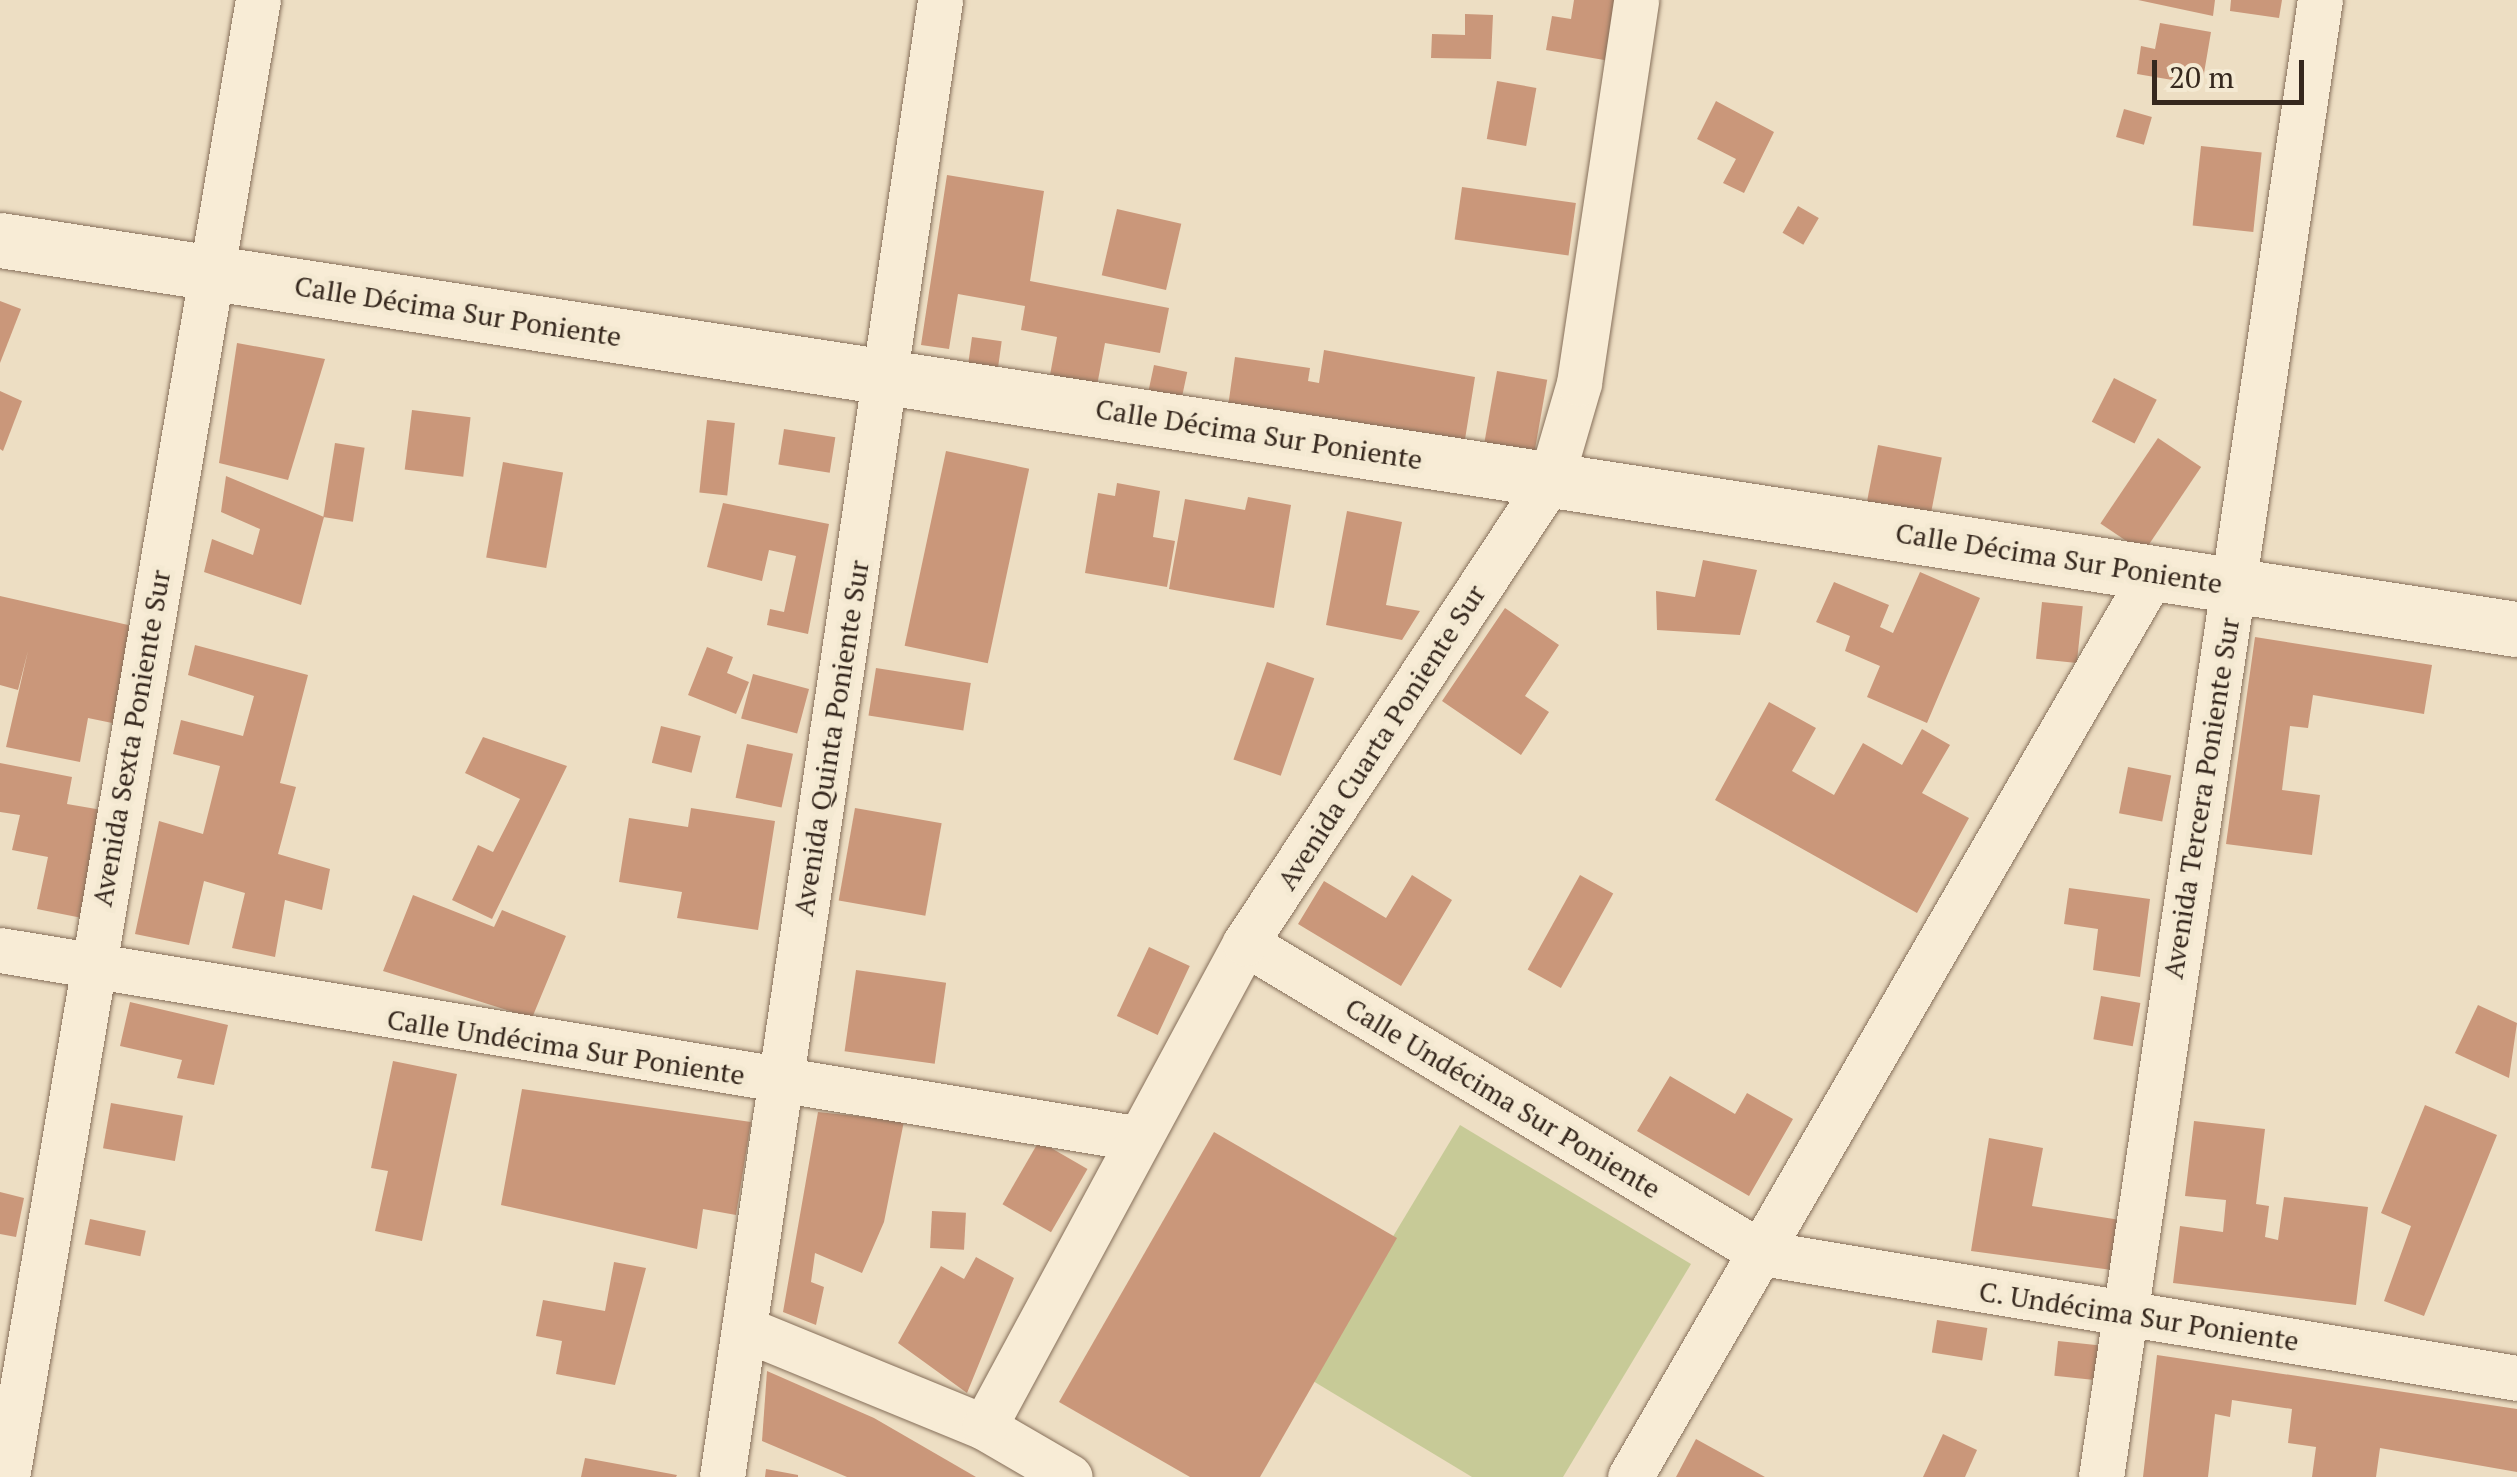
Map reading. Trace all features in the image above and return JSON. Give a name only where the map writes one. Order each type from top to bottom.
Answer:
[{"type":"street","name":"Avenida Sexta Poniente Sur","points":[[8,1477],[88,970],[216,274],[258,0]]},
{"type":"street","name":"Avenida Quinta Poniente Sur","points":[[722,1477],[940,0]]},
{"type":"street","name":"Avenida Cuarta Poniente Sur","points":[[984,1427],[1134,1138],[1244,944],[1551,480],[1579,383],[1636,0]]},
{"type":"street","name":"Avenida Tercera Poniente Sur","points":[[2101,1477],[2320,0]]},
{"type":"street","name":"Calle Décima Sur Poniente","points":[[0,240],[2517,629]]},
{"type":"street","points":[[1630,1477],[2153,573]]},
{"type":"street","name":"Calle Undécima Sur Poniente","points":[[1244,944],[1762,1253]]},
{"type":"street","name":"Calle Undécima Sur Poniente","points":[[0,950],[88,970],[1134,1138]]},
{"type":"street","name":"C. Undécima Sur Poniente","points":[[1762,1253],[2517,1378]]},
{"type":"street","points":[[745,1329],[984,1427],[1070,1477]]},
{"type":"green space","points":[[1460,1125],[1691,1264],[1563,1477],[1472,1477],[1308,1378]]},
{"type":"building","points":[[1574,0],[1621,0],[1610,61],[1546,50],[1552,16],[1571,19]]},
{"type":"building","points":[[2138,0],[2215,0],[2213,16]]},
{"type":"building","points":[[2231,0],[2282,0],[2279,18],[2230,11]]},
{"type":"building","points":[[1465,14],[1493,15],[1491,59],[1431,58],[1432,34],[1465,35]]},
{"type":"building","points":[[2160,23],[2211,32],[2202,85],[2137,74],[2141,46],[2155,49]]},
{"type":"building","points":[[1497,81],[1536,88],[1526,146],[1487,139]]},
{"type":"building","points":[[1716,101],[1774,132],[1744,193],[1723,183],[1736,159],[1697,139]]},
{"type":"building","points":[[2124,109],[2152,117],[2144,145],[2116,137]]},
{"type":"building","points":[[2201,146],[2262,152],[2253,232],[2193,226]]},
{"type":"building","points":[[947,175],[1044,191],[1030,281],[1169,308],[1160,353],[1105,343],[1093,407],[1046,397],[1057,337],[1021,330],[1025,306],[958,294],[949,349],[921,345]]},
{"type":"building","points":[[1462,187],[1576,203],[1569,255],[1455,239]]},
{"type":"building","points":[[1798,206],[1819,218],[1803,245],[1782,233]]},
{"type":"building","points":[[1117,209],[1181,224],[1166,290],[1102,275]]},
{"type":"building","points":[[0,301],[21,309],[0,363]]},
{"type":"building","points":[[972,337],[1002,341],[994,393],[965,388]]},
{"type":"building","points":[[237,343],[325,359],[288,480],[219,463]]},
{"type":"building","points":[[1324,350],[1475,377],[1462,458],[1226,421],[1235,357],[1310,368],[1308,381],[1319,383]]},
{"type":"building","points":[[1154,365],[1187,372],[1177,421],[1144,414]]},
{"type":"building","points":[[1497,371],[1547,380],[1533,462],[1483,453]]},
{"type":"building","points":[[2114,378],[2157,400],[2135,443],[2092,422]]},
{"type":"building","points":[[0,391],[22,401],[3,451],[0,449]]},
{"type":"building","points":[[412,410],[471,417],[463,477],[405,470]]},
{"type":"building","points":[[707,420],[735,423],[727,496],[699,493]]},
{"type":"building","points":[[784,429],[835,437],[830,473],[778,465]]},
{"type":"building","points":[[2158,438],[2201,467],[2144,552],[2100,523]]},
{"type":"building","points":[[335,443],[365,448],[353,522],[323,517]]},
{"type":"building","points":[[1878,445],[1942,457],[1930,519],[1866,507]]},
{"type":"building","points":[[946,451],[1029,469],[988,663],[905,646]]},
{"type":"building","points":[[503,462],[563,473],[546,568],[486,558]]},
{"type":"building","points":[[226,476],[324,517],[301,605],[204,572],[212,539],[253,555],[260,529],[221,512]]},
{"type":"building","points":[[1117,483],[1160,491],[1153,537],[1175,541],[1167,587],[1085,573],[1098,493],[1115,496]]},
{"type":"building","points":[[1248,497],[1291,505],[1274,608],[1169,589],[1185,499],[1245,510]]},
{"type":"building","points":[[723,503],[829,524],[808,634],[767,625],[770,609],[784,612],[796,556],[769,550],[762,581],[707,567]]},
{"type":"building","points":[[1347,511],[1402,522],[1386,605],[1420,611],[1402,640],[1326,625]]},
{"type":"building","points":[[1703,560],[1757,570],[1740,635],[1657,630],[1656,591],[1695,597]]},
{"type":"building","points":[[1920,572],[1980,598],[1927,723],[1867,697],[1880,666],[1845,651],[1850,636],[1816,622],[1834,582],[1889,605],[1880,627],[1893,633]]},
{"type":"building","points":[[0,596],[137,627],[117,724],[88,718],[80,762],[6,747],[28,651],[18,690],[0,685]]},
{"type":"building","points":[[2042,602],[2083,606],[2077,663],[2036,659]]},
{"type":"building","points":[[1505,608],[1559,645],[1525,696],[1549,712],[1521,755],[1442,701]]},
{"type":"building","points":[[2255,637],[2432,665],[2424,714],[2313,695],[2308,728],[2290,726],[2282,790],[2320,795],[2312,855],[2226,844]]},
{"type":"building","points":[[195,645],[308,675],[280,783],[296,787],[278,854],[330,869],[322,910],[285,900],[275,957],[232,948],[245,893],[204,881],[189,945],[135,934],[159,821],[203,834],[220,766],[173,754],[181,720],[243,736],[254,696],[188,675]]},
{"type":"building","points":[[707,647],[733,657],[727,673],[749,682],[736,714],[688,695]]},
{"type":"building","points":[[1267,662],[1314,678],[1281,776],[1233,759]]},
{"type":"building","points":[[876,668],[971,683],[963,730],[868,715]]},
{"type":"building","points":[[753,674],[809,689],[797,733],[741,718]]},
{"type":"building","points":[[1769,702],[1816,728],[1792,771],[1834,795],[1863,743],[1902,765],[1922,729],[1950,745],[1922,793],[1969,818],[1917,913],[1715,800]]},
{"type":"building","points":[[661,726],[701,736],[692,773],[652,763]]},
{"type":"building","points":[[483,737],[567,766],[492,919],[452,900],[478,845],[493,852],[520,799],[465,773]]},
{"type":"building","points":[[747,744],[793,754],[782,808],[736,798]]},
{"type":"building","points":[[0,763],[72,777],[67,804],[102,810],[82,918],[37,909],[48,857],[12,850],[20,815],[0,812]]},
{"type":"building","points":[[2128,767],[2171,775],[2162,822],[2119,813]]},
{"type":"building","points":[[691,808],[775,821],[758,930],[677,918],[682,892],[619,882],[629,818],[688,827]]},
{"type":"building","points":[[855,808],[942,823],[925,916],[839,901]]},
{"type":"building","points":[[1412,875],[1452,900],[1401,986],[1298,924],[1324,881],[1386,918]]},
{"type":"building","points":[[1580,875],[1613,893],[1561,988],[1528,969]]},
{"type":"building","points":[[2069,888],[2150,899],[2140,977],[2093,970],[2098,929],[2064,924]]},
{"type":"building","points":[[413,895],[494,927],[502,910],[566,936],[532,1018],[383,971]]},
{"type":"building","points":[[1149,947],[1190,966],[1158,1035],[1117,1016]]},
{"type":"building","points":[[856,970],[946,983],[935,1064],[845,1051]]},
{"type":"building","points":[[2101,996],[2140,1003],[2133,1046],[2093,1039]]},
{"type":"building","points":[[130,1002],[228,1025],[214,1085],[177,1078],[182,1060],[120,1046]]},
{"type":"building","points":[[2478,1005],[2517,1023],[2509,1078],[2455,1053]]},
{"type":"building","points":[[393,1061],[457,1074],[422,1241],[375,1231],[388,1171],[371,1168]]},
{"type":"building","points":[[1670,1076],[1735,1114],[1747,1093],[1793,1119],[1749,1196],[1637,1131]]},
{"type":"building","points":[[522,1089],[751,1122],[736,1215],[703,1209],[697,1249],[501,1205]]},
{"type":"building","points":[[111,1103],[183,1116],[175,1161],[103,1148]]},
{"type":"building","points":[[2425,1105],[2497,1135],[2424,1316],[2384,1301],[2411,1226],[2381,1213]]},
{"type":"building","points":[[818,1112],[904,1121],[884,1222],[862,1273],[815,1253],[811,1282],[824,1287],[816,1325],[783,1312]]},
{"type":"building","points":[[2194,1121],[2265,1129],[2256,1204],[2269,1206],[2265,1237],[2278,1240],[2284,1197],[2368,1207],[2356,1305],[2173,1283],[2180,1226],[2223,1232],[2226,1200],[2185,1196]]},
{"type":"building","points":[[1214,1132],[1397,1238],[1260,1477],[1190,1477],[1059,1402]]},
{"type":"building","points":[[1989,1138],[2043,1148],[2032,1206],[2120,1220],[2112,1270],[1971,1251]]},
{"type":"building","points":[[1039,1141],[1087,1169],[1051,1232],[1002,1204]]},
{"type":"building","points":[[0,1192],[24,1198],[16,1237],[0,1234]]},
{"type":"building","points":[[932,1211],[966,1213],[964,1250],[930,1248]]},
{"type":"building","points":[[90,1219],[146,1231],[140,1256],[85,1244]]},
{"type":"building","points":[[976,1257],[1014,1278],[967,1393],[898,1343],[941,1266],[964,1279]]},
{"type":"building","points":[[614,1262],[646,1268],[615,1385],[556,1374],[562,1341],[536,1336],[543,1300],[605,1311]]},
{"type":"building","points":[[1937,1320],[1987,1328],[1982,1361],[1932,1353]]},
{"type":"building","points":[[2058,1341],[2103,1346],[2099,1381],[2054,1376]]},
{"type":"building","points":[[2157,1355],[2517,1409],[2517,1472],[2380,1448],[2376,1477],[2312,1477],[2316,1447],[2288,1443],[2292,1409],[2232,1400],[2230,1417],[2215,1414],[2208,1477],[2143,1477]]},
{"type":"building","points":[[767,1371],[874,1418],[976,1477],[847,1477],[762,1441]]},
{"type":"building","points":[[1943,1434],[1977,1450],[1965,1477],[1923,1477]]},
{"type":"building","points":[[1696,1439],[1765,1477],[1676,1477]]},
{"type":"building","points":[[585,1458],[677,1475],[581,1477]]},
{"type":"building","points":[[766,1469],[798,1475],[798,1477],[765,1477]]}]
